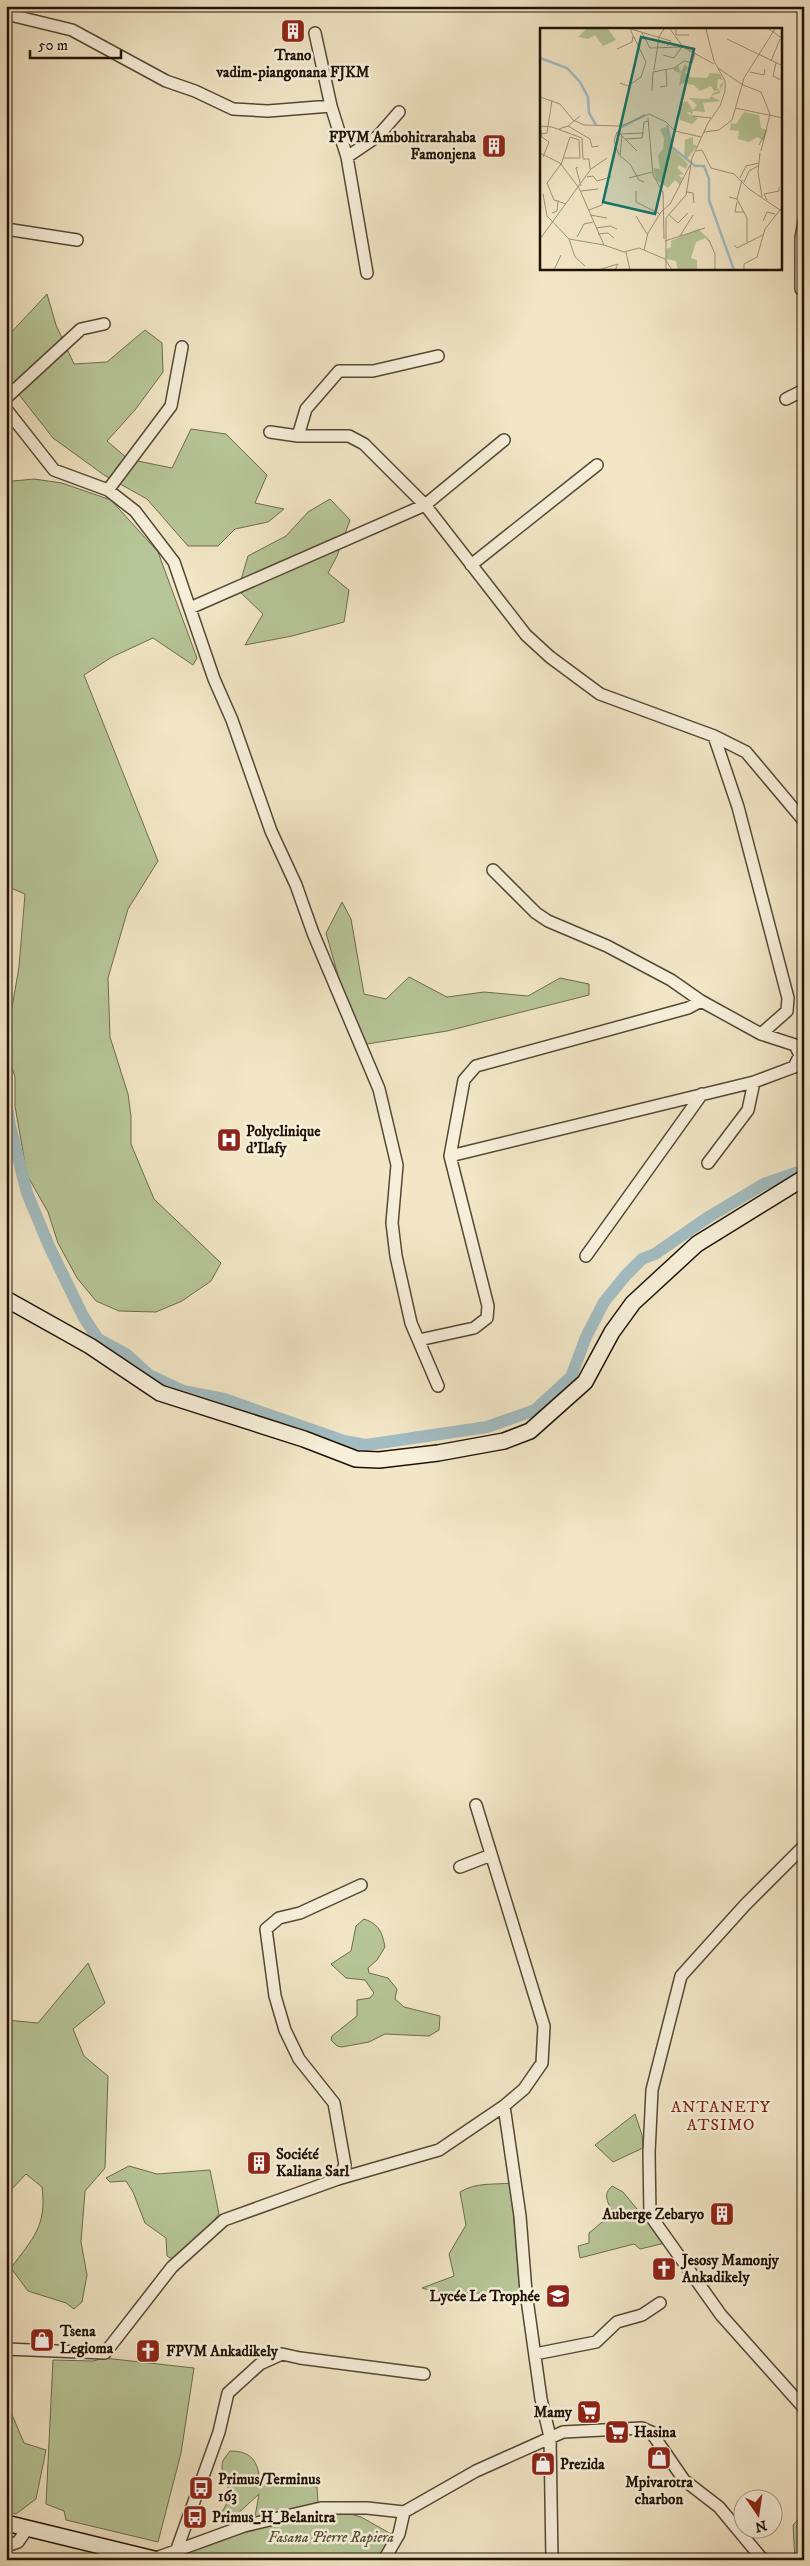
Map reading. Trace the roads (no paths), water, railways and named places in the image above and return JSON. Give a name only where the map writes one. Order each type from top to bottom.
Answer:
[{"type":"street","points":[[6,14],[72,30],[166,81],[195,91],[233,109],[268,111],[331,106]]},
{"type":"street","points":[[315,33],[331,106],[347,157],[367,273]]},
{"type":"street","points":[[347,157],[378,136],[399,112]]},
{"type":"street","points":[[801,289],[801,238],[804,220]]},
{"type":"street","points":[[6,229],[77,240]]},
{"type":"street","points":[[6,398],[81,329],[104,324]]},
{"type":"street","points":[[108,490],[171,406],[182,347]]},
{"type":"street","points":[[298,436],[306,409],[339,371],[373,371],[438,356]]},
{"type":"street","points":[[786,399],[804,390]]},
{"type":"street","points":[[6,409],[54,470],[108,490],[135,511],[174,562],[272,831],[296,885],[379,1090],[397,1165],[392,1223],[396,1256],[411,1322],[438,1386]]},
{"type":"street","points":[[270,432],[298,436],[349,436],[364,444],[425,505],[526,634],[550,657],[600,694],[714,736],[746,752],[804,821]]},
{"type":"street","points":[[190,608],[425,505],[504,440]]},
{"type":"street","points":[[471,565],[597,465]]},
{"type":"street","points":[[714,736],[738,807],[788,998],[787,1010],[761,1034]]},
{"type":"street","points":[[450,1156],[754,1082],[794,1067],[802,1056],[794,1045],[761,1034],[701,1001],[671,980],[606,946],[548,921],[536,913],[492,870]]},
{"type":"street","points":[[418,1340],[474,1328],[487,1318],[488,1306],[450,1156],[464,1080],[476,1066],[688,1008],[701,1001]]},
{"type":"street","points":[[708,1163],[748,1110],[754,1082]]},
{"type":"street","points":[[586,1256],[702,1094]]},
{"type":"street","points":[[6,1299],[90,1346],[160,1393],[304,1439],[356,1459],[379,1460],[438,1453],[504,1441],[530,1431],[585,1382],[612,1332],[633,1303],[697,1244],[804,1178]]},
{"type":"street","points":[[6,2349],[104,2352],[172,2267],[224,2220],[338,2180],[438,2150],[504,2106],[524,2089],[542,2062],[544,2026],[476,1805]]},
{"type":"street","points":[[804,1846],[745,1905],[681,1976],[652,2090],[649,2153],[650,2215],[721,2315],[804,2408]]},
{"type":"street","points":[[460,1867],[491,1856]]},
{"type":"street","points":[[338,2180],[345,2165],[334,2103],[299,2059],[285,2030],[275,1996],[266,1929],[279,1918],[300,1913],[361,1884]]},
{"type":"street","points":[[504,2106],[520,2216],[526,2292],[550,2437],[552,2560]]},
{"type":"street","points":[[535,2354],[596,2342],[617,2322],[642,2315],[660,2304]]},
{"type":"street","points":[[177,2549],[218,2432],[228,2393],[260,2364],[282,2354],[424,2374]]},
{"type":"street","points":[[6,2523],[157,2559],[177,2549],[244,2526],[322,2508],[367,2508],[404,2512],[476,2471],[563,2432],[642,2428],[651,2432],[684,2480],[719,2507],[763,2560]]},
{"type":"street","points":[[384,2560],[399,2534],[404,2512]]},
{"type":"street","points":[[6,2546],[18,2542],[27,2529]]},
{"type":"waterway","points":[[6,1102],[27,1193],[49,1246],[83,1316],[98,1339],[126,1354],[149,1375],[183,1391],[224,1399],[344,1441],[366,1445],[487,1427],[535,1410],[571,1377],[586,1337],[604,1302],[642,1259],[655,1254],[707,1218],[764,1184],[804,1170]]},
{"type":"place","name":"Trano vadim-piangonana FJKM","points":[[293,31]]},
{"type":"place","name":"FPVM Ambohitrarahaba Famonjena","points":[[494,146]]},
{"type":"place","name":"Polyclinique d'Ilafy","points":[[229,1140]]},
{"type":"place","name":"Société Kaliana Sarl","points":[[259,2163]]},
{"type":"place","name":"Auberge Zebaryo","points":[[722,2214]]},
{"type":"place","name":"Jesosy Mamonjy Ankadikely","points":[[664,2269]]},
{"type":"place","name":"Lycée Le Trophée","points":[[558,2296]]},
{"type":"place","name":"Tsena Legioma","points":[[42,2340]]},
{"type":"place","name":"FPVM Ankadikely","points":[[148,2351]]},
{"type":"place","name":"Mamy","points":[[589,2412]]},
{"type":"place","name":"Hasina","points":[[617,2432]]},
{"type":"place","name":"Mpivarotra charbon","points":[[659,2458]]},
{"type":"place","name":"Prezida","points":[[543,2464]]},
{"type":"place","name":"Primus/Terminus 163","points":[[201,2488]]},
{"type":"place","name":"Primus_H_Belanitra","points":[[195,2517]]},
{"type":"district","name":"ANTANETY ATSIMO","points":[[721,2115]]},
{"type":"park label","name":"Fasana Pierre Rapiera","points":[[331,2537]]}]
